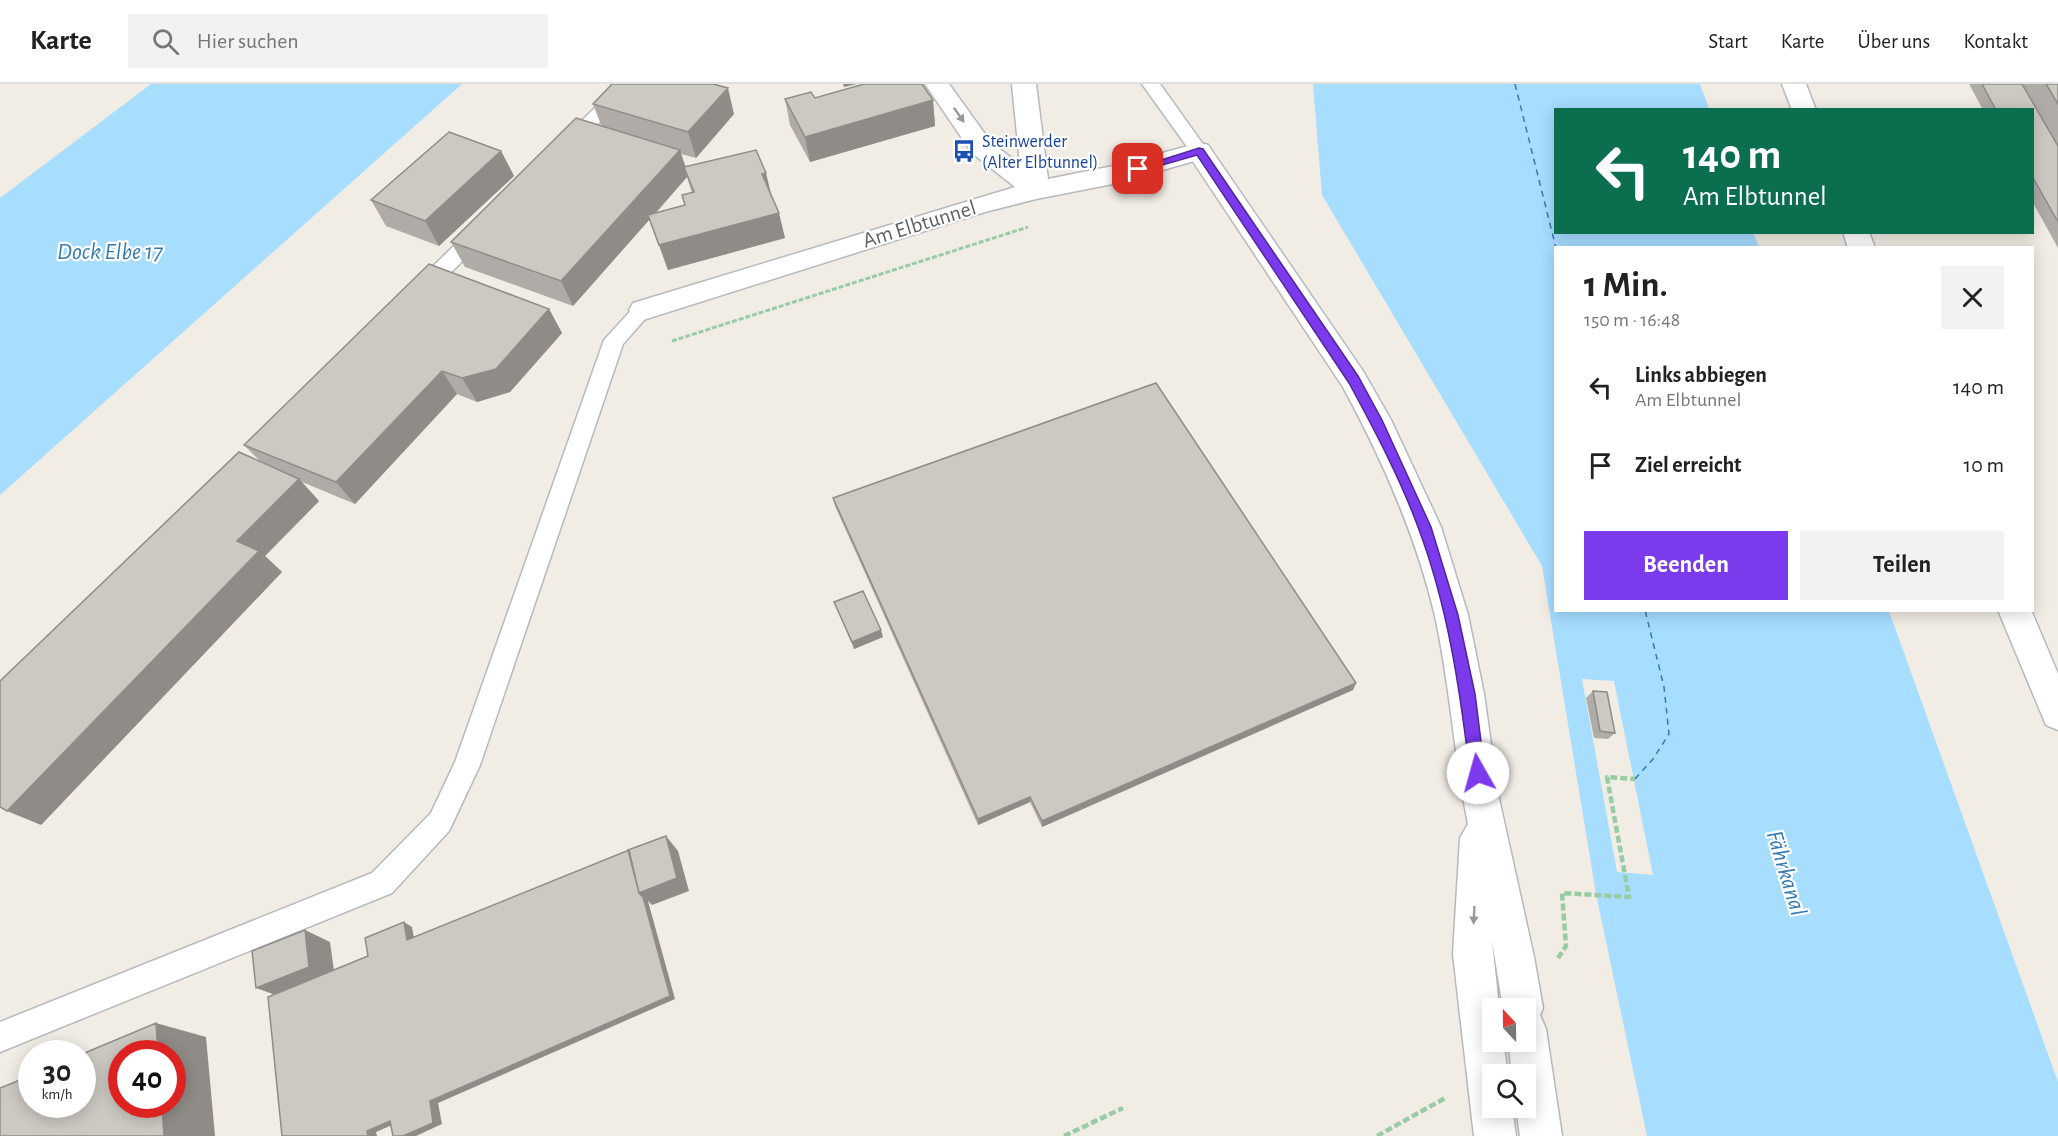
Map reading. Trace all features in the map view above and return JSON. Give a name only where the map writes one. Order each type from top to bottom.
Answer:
[{"type":"street","points":[[938,84],[981,147],[1036,189]]},
{"type":"street","points":[[1024,84],[1036,189]]},
{"type":"street","points":[[1794,84],[1803,108]]},
{"type":"street","points":[[1199,151],[1353,379],[1409,489],[1425,527],[1451,615],[1467,694],[1480,794],[1515,957],[1521,998]]},
{"type":"street","name":"Am Elbtunnel","points":[[643,310],[786,263],[1036,189],[1118,174],[1199,151]]},
{"type":"street","points":[[2015,612],[2058,714]]},
{"type":"street","points":[[1480,794],[1472,954],[1495,1136]]},
{"type":"street","points":[[1529,1052],[1541,1136]]},
{"type":"lane","points":[[552,161],[627,86],[621,84]]},
{"type":"lane","points":[[1152,86],[1199,151]]},
{"type":"lane","points":[[409,302],[493,219]]},
{"type":"lane","points":[[0,1037],[382,883],[440,822],[467,765],[614,340],[643,310]]},
{"type":"path","points":[[672,341],[1034,225]]},
{"type":"path","points":[[1555,963],[1566,946],[1562,893],[1629,897],[1607,777],[1635,779]]},
{"type":"path","points":[[1377,1136],[1448,1096]]},
{"type":"path","points":[[1064,1136],[1123,1108]]},
{"type":"water","name":"Dock Elbe 17","points":[[151,84],[462,84],[0,495],[0,198]]},
{"type":"water","name":"Fährkanal","points":[[1313,84],[1700,84],[1709,108],[1554,108],[1554,234],[1753,234],[1759,246],[1554,246],[1554,612],[1889,612],[2058,1082],[2058,1136],[1647,1136],[1596,894],[1542,566],[1322,195]]},
{"type":"pier","points":[[1582,679],[1614,681],[1653,875],[1617,872]]},
{"type":"building","points":[[612,84],[713,84],[728,88],[688,132],[593,104]]},
{"type":"building","points":[[864,84],[922,84],[933,100],[805,137],[785,99],[811,92],[815,98]]},
{"type":"building","points":[[1982,84],[2022,84],[2058,146],[2058,222],[2034,180],[2034,108],[1995,108]]},
{"type":"building","points":[[2046,84],[2058,84],[2058,104]]},
{"type":"building","points":[[576,118],[680,150],[561,281],[451,242]]},
{"type":"building","points":[[449,132],[501,151],[425,221],[371,200]]},
{"type":"building","points":[[756,150],[766,173],[762,174],[779,213],[659,245],[648,215],[685,205],[682,195],[694,192],[684,167]]},
{"type":"building","points":[[429,264],[549,309],[496,369],[462,378],[442,371],[336,482],[244,445]]},
{"type":"building","points":[[1156,383],[1356,683],[1042,821],[1030,797],[978,819],[833,498]]},
{"type":"building","points":[[239,452],[299,479],[237,541],[259,551],[7,811],[0,807],[0,681]]},
{"type":"building","points":[[863,591],[881,630],[852,642],[834,602]]},
{"type":"building","points":[[1593,691],[1607,692],[1615,733],[1600,731]]},
{"type":"building","points":[[666,836],[677,878],[639,893],[628,850]]},
{"type":"building","points":[[629,850],[639,893],[643,897],[670,996],[430,1101],[433,1123],[403,1136],[393,1136],[390,1121],[367,1131],[368,1136],[282,1136],[268,997],[368,956],[365,938],[404,922],[407,940]]},
{"type":"building","points":[[305,930],[309,967],[256,988],[252,951]]},
{"type":"building","points":[[156,1023],[157,1040],[115,1040]]},
{"type":"building","points":[[108,1043],[108,1118],[163,1118],[164,1136],[0,1136],[0,1088],[18,1081],[18,1118],[96,1118],[96,1048]]},
{"type":"ferry route","points":[[1515,84],[1556,246]]},
{"type":"ferry route","points":[[1635,779],[1653,759],[1669,734],[1664,687],[1645,612]]},
{"type":"place","name":"Steinwerder (Alter Elbtunnel)","points":[[964,151]]},
{"type":"route","points":[[1138,169],[1199,151],[1353,379],[1376,420],[1425,527],[1451,615],[1467,694],[1478,773]]}]
